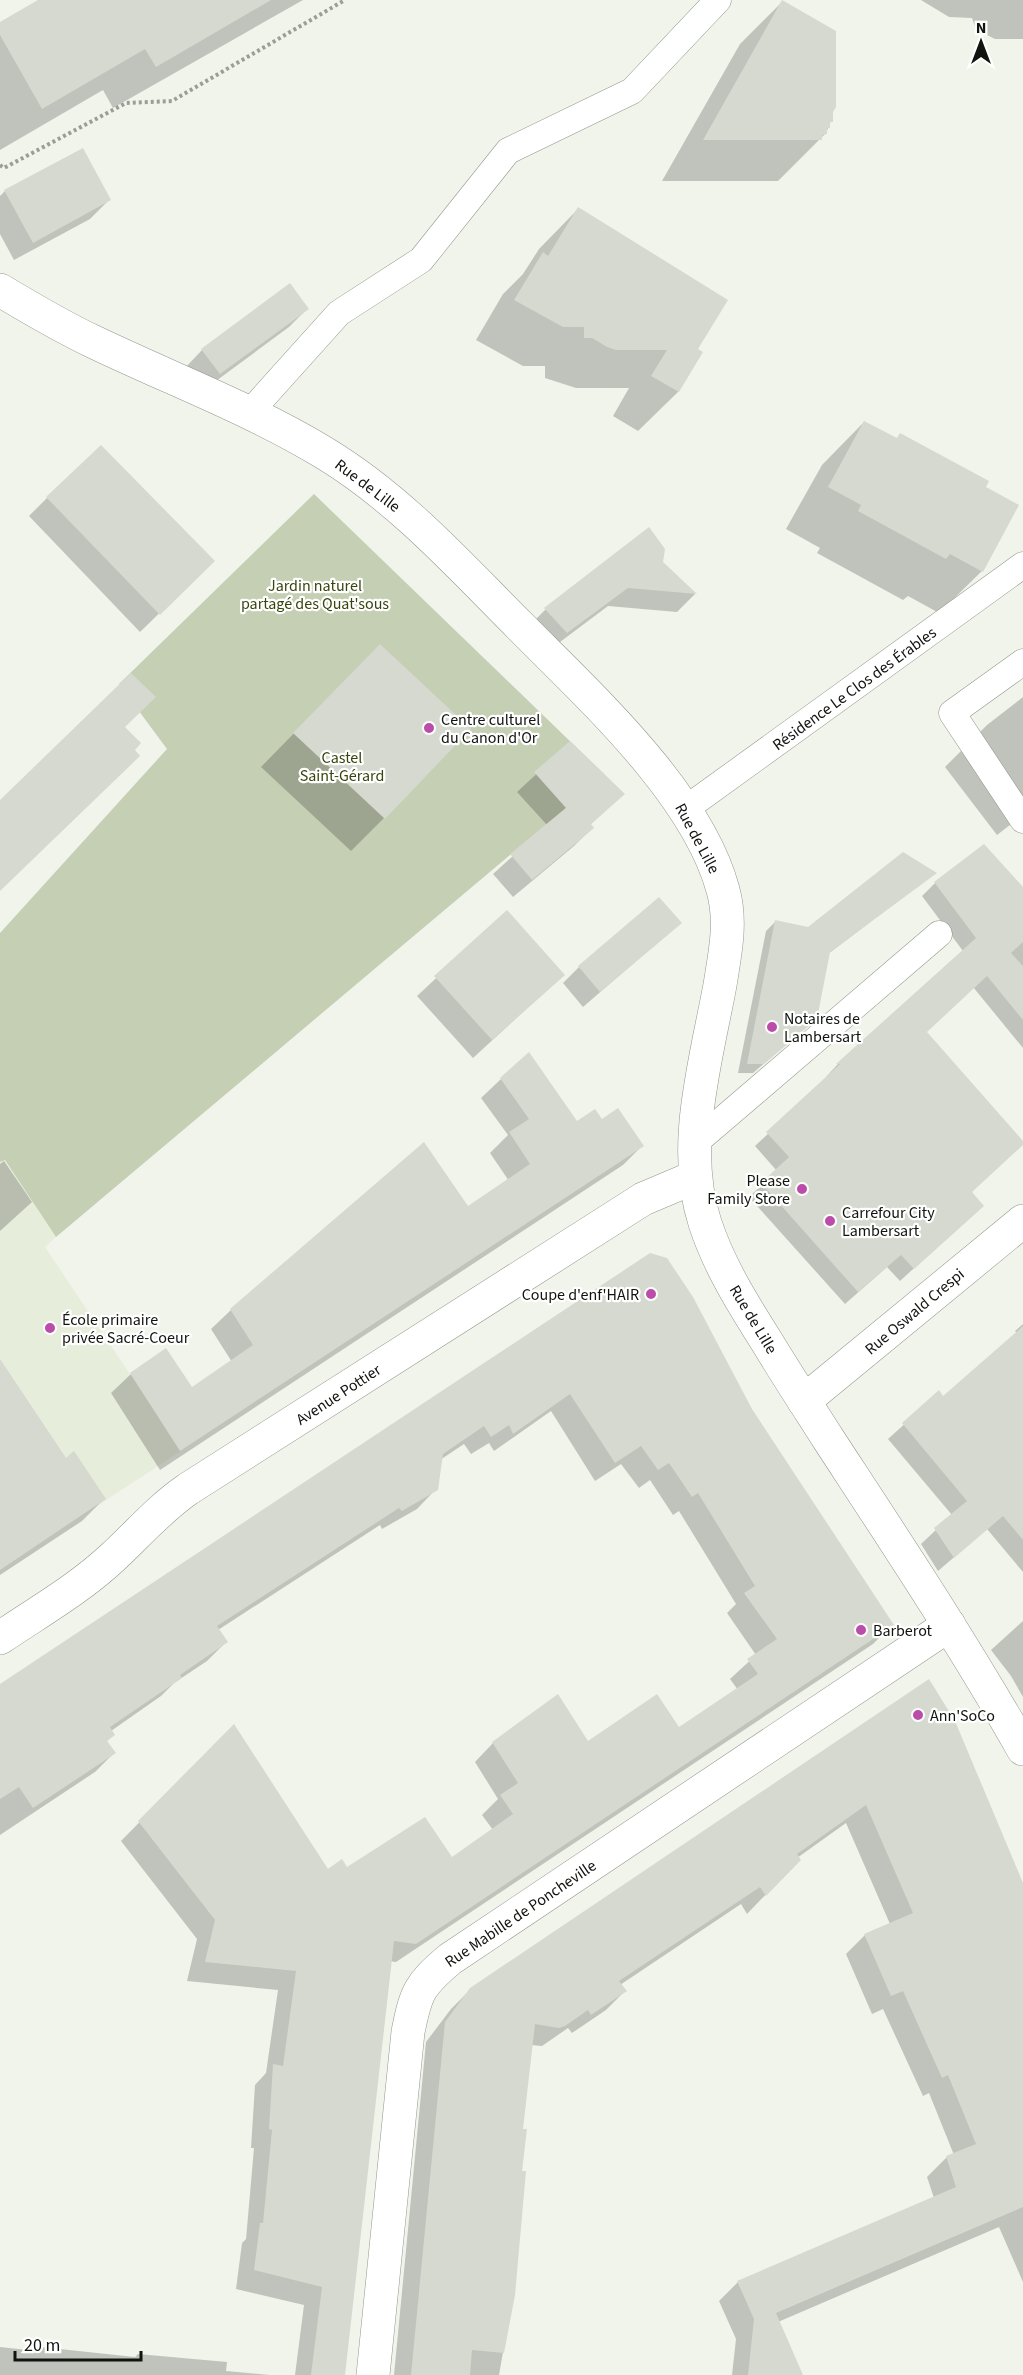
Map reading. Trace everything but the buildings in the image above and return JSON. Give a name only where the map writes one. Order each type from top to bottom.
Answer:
[{"type":"street","name":"Rue de Lille","points":[[0,290],[88,340],[250,412],[329,456],[368,481],[402,509],[601,708],[662,777],[713,861],[723,888],[728,913],[727,944],[699,1105],[695,1143],[695,1177],[703,1218],[718,1259],[804,1401],[949,1625],[1023,1749]]},
{"type":"street","name":"Avenue Pottier","points":[[0,1638],[91,1576],[153,1516],[188,1489],[643,1200],[695,1177]]},
{"type":"street","name":"Rue Oswald Crespi","points":[[804,1401],[1023,1221]]},
{"type":"street","name":"Rue Mabille de Poncheville","points":[[373,2375],[408,2032],[414,2003],[425,1980],[450,1959],[949,1625]]},
{"type":"lane","points":[[250,412],[339,313],[421,260],[508,151],[633,91],[718,0]]},
{"type":"lane","name":"Résidence Le Clos des Érables","points":[[684,810],[1023,566]]},
{"type":"lane","points":[[1023,662],[952,713],[1023,820]]},
{"type":"lane","points":[[695,1143],[939,934]]},
{"type":"path","points":[[0,165],[4,168],[126,103],[172,101],[345,0]]},
{"type":"shaded area","name":"École primaire privée Sacré-Coeur","points":[[4,1159],[56,1237],[45,1247],[181,1451],[34,1547],[0,1496],[0,1163]]},
{"type":"green space","name":"Castel Saint-Gérard","points":[[314,494],[605,775],[56,1237],[5,1160],[0,1162],[0,933],[167,749],[119,684]]},
{"type":"place","name":"Centre culturel du Canon d'Or","points":[[429,728]]},
{"type":"place","name":"Notaires de Lambersart","points":[[772,1027]]},
{"type":"place","name":"Please Family Store","points":[[802,1189]]},
{"type":"place","name":"Carrefour City Lambersart","points":[[830,1221]]},
{"type":"place","name":"Coupe d'enf'HAIR","points":[[651,1294]]},
{"type":"place","name":"École primaire privée Sacré-Coeur","points":[[50,1328]]},
{"type":"place","name":"Barberot","points":[[861,1630]]},
{"type":"place","name":"Ann'SoCo","points":[[918,1715]]},
{"type":"park label","name":"Jardin naturel partagé des Quat'sous","points":[[315,594]]}]
